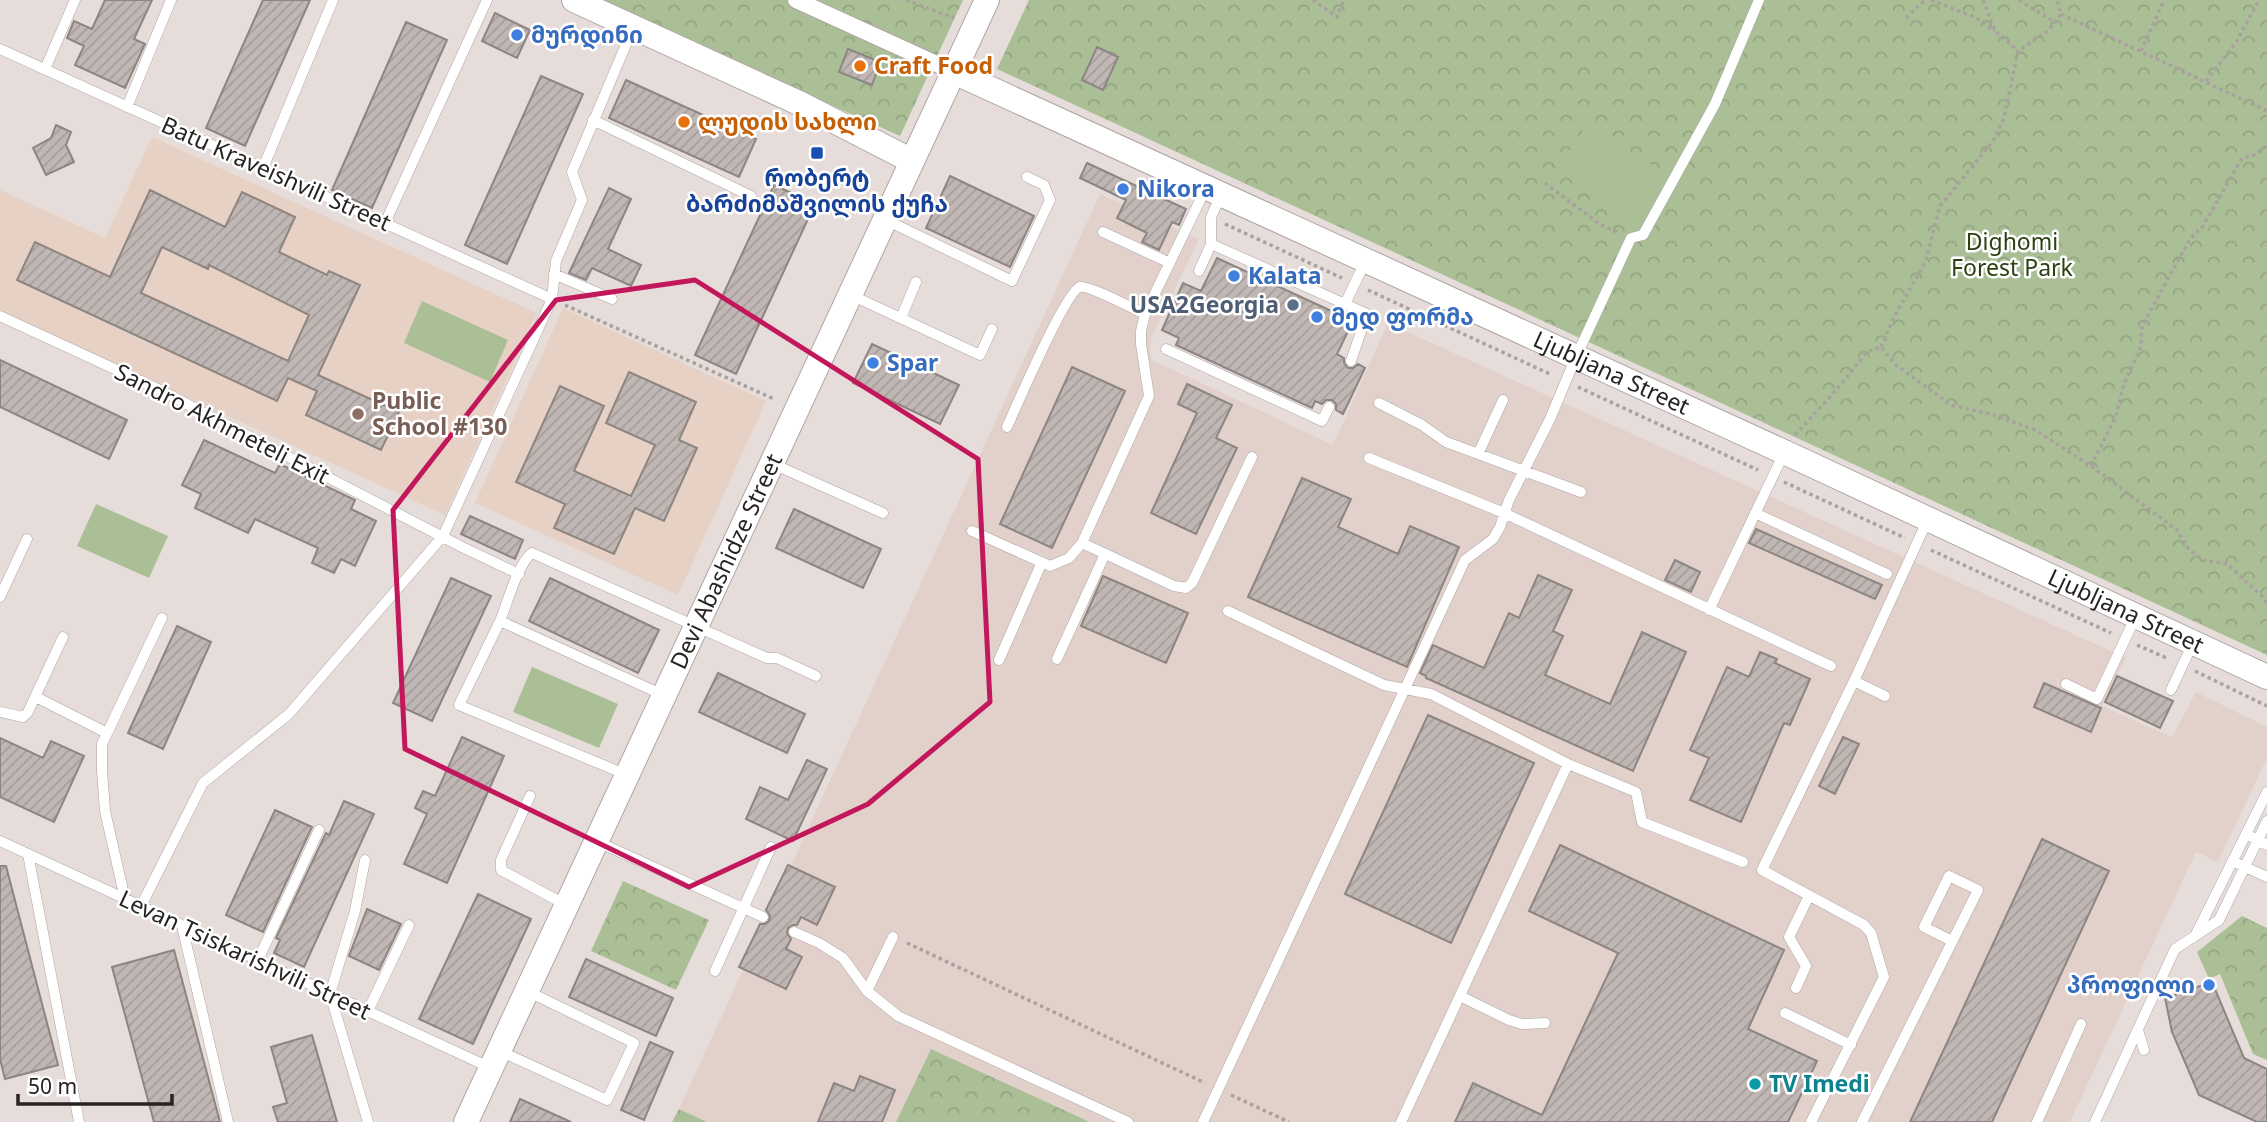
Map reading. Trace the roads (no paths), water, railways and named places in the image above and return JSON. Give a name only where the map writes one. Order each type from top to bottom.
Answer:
[{"type":"street","points":[[575,0],[801,104],[912,161]]},
{"type":"street","points":[[796,0],[954,72]]},
{"type":"street","name":"Devi Abashidze Street","points":[[466,1122],[987,0]]},
{"type":"street","name":"Ljubljana Street","points":[[954,72],[1784,452],[2267,677]]},
{"type":"lane","points":[[45,69],[75,0]]},
{"type":"lane","points":[[127,107],[171,0]]},
{"type":"lane","points":[[263,168],[333,0]]},
{"type":"lane","points":[[385,223],[487,0]]},
{"type":"lane","points":[[1202,1122],[1465,560],[1493,539],[1500,527],[1523,471],[1550,419],[1631,238],[1643,235],[1715,104],[1759,0]]},
{"type":"lane","points":[[141,906],[203,783],[289,714],[443,536],[552,299],[556,261],[582,200],[572,172],[634,26]]},
{"type":"lane","name":"Batu Kraveishvili Street","points":[[0,49],[552,299]]},
{"type":"lane","points":[[593,120],[751,196]]},
{"type":"lane","points":[[885,220],[1012,281],[1050,200],[1044,185],[1027,177]]},
{"type":"lane","points":[[1199,271],[1211,244],[1214,191]]},
{"type":"lane","points":[[972,531],[1050,566],[1069,558],[1082,543],[1149,396],[1141,344],[1145,314],[1170,263],[1214,191]]},
{"type":"lane","points":[[1103,232],[1170,263]]},
{"type":"lane","points":[[1211,244],[1367,314],[1351,361]]},
{"type":"lane","points":[[1345,304],[1366,260]]},
{"type":"lane","points":[[554,274],[612,299]]},
{"type":"lane","points":[[901,318],[916,282]]},
{"type":"lane","points":[[1007,427],[1054,326],[1069,296],[1075,290],[1086,287],[1145,314]]},
{"type":"lane","points":[[850,295],[980,355],[992,329]]},
{"type":"lane","name":"Sandro Akhmeteli Exit","points":[[0,316],[158,389],[519,574]]},
{"type":"lane","points":[[1166,349],[1322,421],[1329,407]]},
{"type":"lane","points":[[1478,454],[1503,400]]},
{"type":"lane","points":[[1379,403],[1422,425],[1446,442],[1581,492]]},
{"type":"lane","points":[[1709,610],[1784,452]]},
{"type":"lane","points":[[1082,543],[1174,586],[1186,588],[1192,583],[1252,457]]},
{"type":"lane","points":[[1369,458],[1504,513],[1831,666]]},
{"type":"lane","points":[[772,463],[883,513]]},
{"type":"lane","points":[[1755,513],[1887,575]]},
{"type":"lane","points":[[1811,1122],[1884,977],[1871,933],[1864,925],[1762,870],[1854,681],[1928,519]]},
{"type":"lane","points":[[0,597],[27,539]]},
{"type":"lane","points":[[628,775],[459,705],[500,621],[528,555],[532,553],[766,658],[777,658],[816,676]]},
{"type":"lane","points":[[1057,659],[1105,554]]},
{"type":"lane","points":[[999,660],[1042,562]]},
{"type":"lane","points":[[1228,611],[1384,685],[1431,694],[1567,764],[1636,792],[1642,822],[1743,862]]},
{"type":"lane","points":[[2066,684],[2097,699],[2136,616]]},
{"type":"lane","points":[[125,899],[105,811],[102,744],[162,618]]},
{"type":"lane","points":[[500,621],[665,696]]},
{"type":"lane","points":[[0,712],[23,718],[36,697],[63,637]]},
{"type":"lane","points":[[2171,690],[2194,642]]},
{"type":"lane","points":[[1854,681],[1885,696]]},
{"type":"lane","points":[[36,697],[107,733]]},
{"type":"lane","points":[[1401,1122],[1567,764]]},
{"type":"lane","points":[[2195,936],[2267,792]]},
{"type":"lane","points":[[530,796],[501,860],[501,870],[567,905]]},
{"type":"lane","points":[[2095,1122],[2175,949],[2219,920],[2245,867],[2263,842],[2267,821]]},
{"type":"lane","points":[[258,960],[319,830]]},
{"type":"lane","points":[[2246,834],[2263,842]]},
{"type":"lane","name":"Levan Tsiskarishvili Street","points":[[0,841],[368,1011],[607,1100],[634,1043],[527,991]]},
{"type":"lane","points":[[597,842],[763,917]]},
{"type":"lane","points":[[715,971],[771,847]]},
{"type":"lane","points":[[29,854],[79,1122]]},
{"type":"lane","points":[[365,860],[355,911],[330,994],[368,1122]]},
{"type":"lane","points":[[2232,860],[2267,877]]},
{"type":"lane","points":[[1862,1122],[1952,942],[1978,890],[1950,876],[1924,927],[1952,942]]},
{"type":"lane","points":[[1796,988],[1806,966],[1789,937],[1809,896]]},
{"type":"lane","points":[[368,1011],[409,925]]},
{"type":"lane","points":[[182,926],[228,1122]]},
{"type":"lane","points":[[794,932],[844,958],[867,991],[898,1016],[1128,1122]]},
{"type":"lane","points":[[867,991],[893,936]]},
{"type":"lane","points":[[1460,996],[1509,1020],[1522,1024],[1545,1023]]},
{"type":"lane","points":[[1785,1013],[1851,1045]]},
{"type":"lane","points":[[2037,1122],[2081,1024]]},
{"type":"lane","points":[[2138,1030],[2144,1050]]},
{"type":"place","name":"მურდინი","points":[[517,35]]},
{"type":"place","name":"Craft Food","points":[[860,66]]},
{"type":"place","name":"ლუდის სახლი","points":[[684,122]]},
{"type":"place","name":"რობერტ ბარძიმაშვილის ქუჩა","points":[[817,153]]},
{"type":"place","name":"Nikora","points":[[1123,189]]},
{"type":"place","name":"Kalata","points":[[1234,276]]},
{"type":"place","name":"USA2Georgia","points":[[1293,305]]},
{"type":"place","name":"მედ ფორმა","points":[[1317,317]]},
{"type":"place","name":"Spar","points":[[873,363]]},
{"type":"place","name":"Public School #130","points":[[358,414]]},
{"type":"place","name":"პროფილი","points":[[2209,985]]},
{"type":"place","name":"TV Imedi","points":[[1755,1084]]},
{"type":"park label","name":"Dighomi Forest Park","points":[[2012,255]]}]
